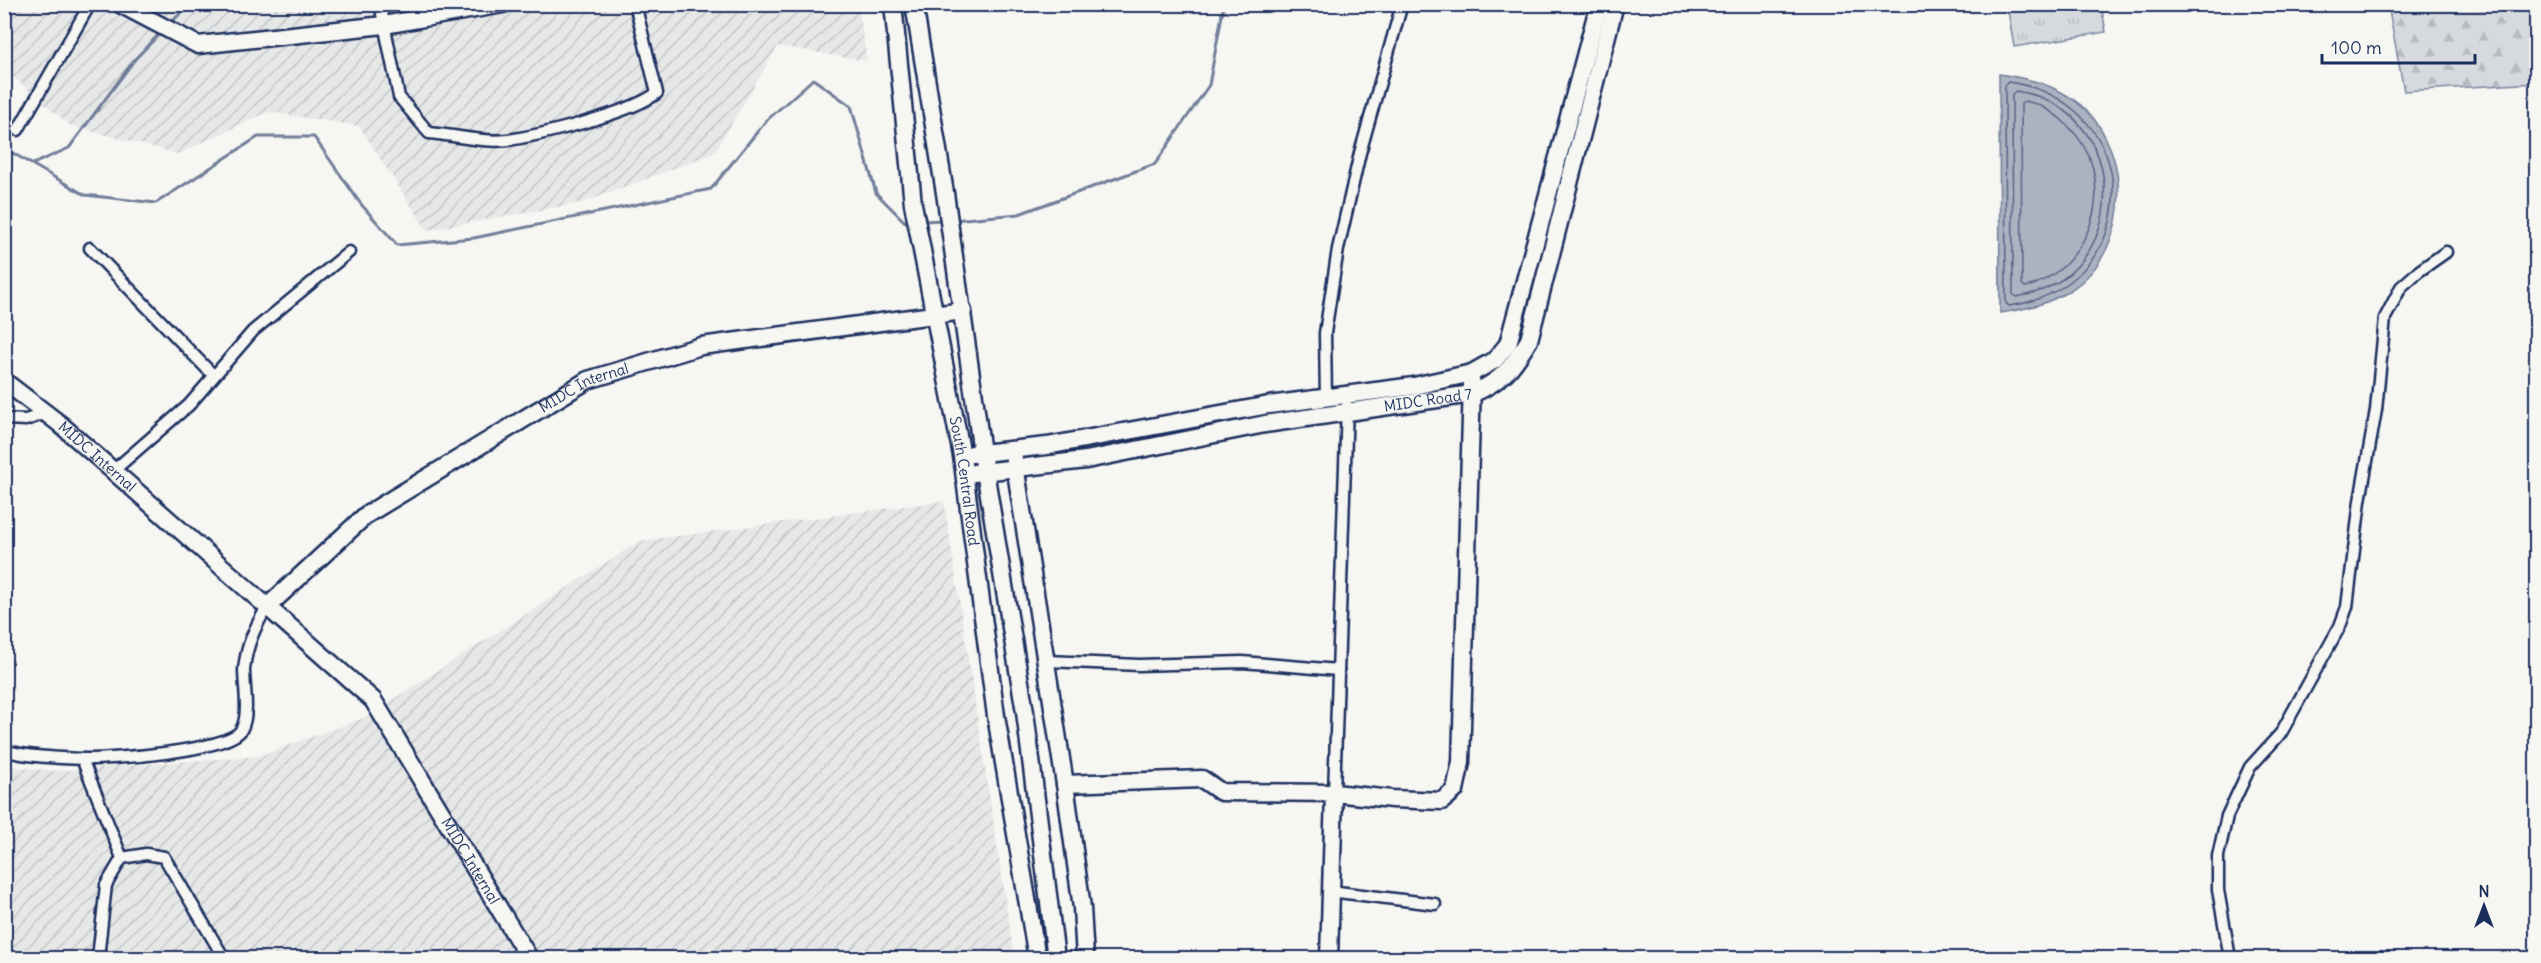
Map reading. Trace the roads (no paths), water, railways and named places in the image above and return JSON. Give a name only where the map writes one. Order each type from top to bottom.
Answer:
[{"type":"street","points":[[18,130],[90,4]]},
{"type":"street","points":[[120,4],[198,45],[384,25],[503,4]]},
{"type":"street","points":[[380,4],[399,97],[429,133],[506,140],[596,118],[644,103],[657,93],[635,4]]},
{"type":"street","name":"South Central Road","points":[[893,4],[917,221],[965,474],[996,716],[1037,958]]},
{"type":"street","name":"South Central Road","points":[[914,4],[963,311],[982,453],[1025,712],[1055,958]]},
{"type":"street","points":[[1326,399],[1325,333],[1338,249],[1360,153],[1402,4]]},
{"type":"street","name":"MIDC Road 7","points":[[962,456],[1047,446],[1269,405],[1326,399],[1347,403],[1472,394],[1491,385],[1510,370],[1529,340],[1537,269],[1599,4]]},
{"type":"street","name":"MIDC Road 7","points":[[965,474],[1086,460],[1265,424],[1472,373],[1495,360],[1508,344],[1537,269],[1615,4]]},
{"type":"street","points":[[90,248],[214,376]]},
{"type":"street","points":[[113,471],[189,405],[253,332],[349,252]]},
{"type":"street","points":[[2230,958],[2218,890],[2218,856],[2227,816],[2250,767],[2281,733],[2340,626],[2347,607],[2360,501],[2376,410],[2385,318],[2402,287],[2418,271],[2446,252]]},
{"type":"street","name":"MIDC Internal","points":[[267,607],[366,515],[588,380],[701,346],[963,311]]},
{"type":"street","points":[[1065,784],[1202,779],[1221,792],[1334,793],[1442,801],[1455,790],[1461,762],[1472,373]]},
{"type":"street","name":"MIDC Internal","points":[[4,381],[46,413],[373,700],[529,958]]},
{"type":"street","points":[[1329,958],[1347,403]]},
{"type":"street","points":[[4,419],[26,420],[46,413]]},
{"type":"street","points":[[1012,450],[1048,661],[1082,908],[1084,958]]},
{"type":"street","points":[[4,750],[82,759],[172,753],[233,738],[241,729],[244,719],[244,668],[252,632],[267,607]]},
{"type":"street","points":[[1048,661],[1139,665],[1242,663],[1338,670]]},
{"type":"street","points":[[82,759],[122,858]]},
{"type":"street","points":[[98,958],[106,885],[122,858],[146,854],[164,857],[224,958]]},
{"type":"street","points":[[1330,891],[1435,904]]},
{"type":"water","points":[[1999,74],[2051,87],[2068,96],[2090,114],[2106,138],[2115,165],[2119,194],[2116,222],[2107,249],[2091,273],[2069,291],[2052,300],[2000,313]]},
{"type":"waterway","points":[[169,25],[189,4]]},
{"type":"waterway","points":[[953,220],[1019,214],[1155,164],[1209,85],[1224,4]]},
{"type":"waterway","points":[[33,164],[69,148],[135,59],[162,31]]},
{"type":"waterway","points":[[4,148],[85,195],[156,203],[258,137],[314,137],[360,203],[397,245],[474,238],[711,189],[766,121],[813,79],[851,106],[876,193],[905,222],[911,222]]},
{"type":"waterway","points":[[923,221],[944,220]]}]
